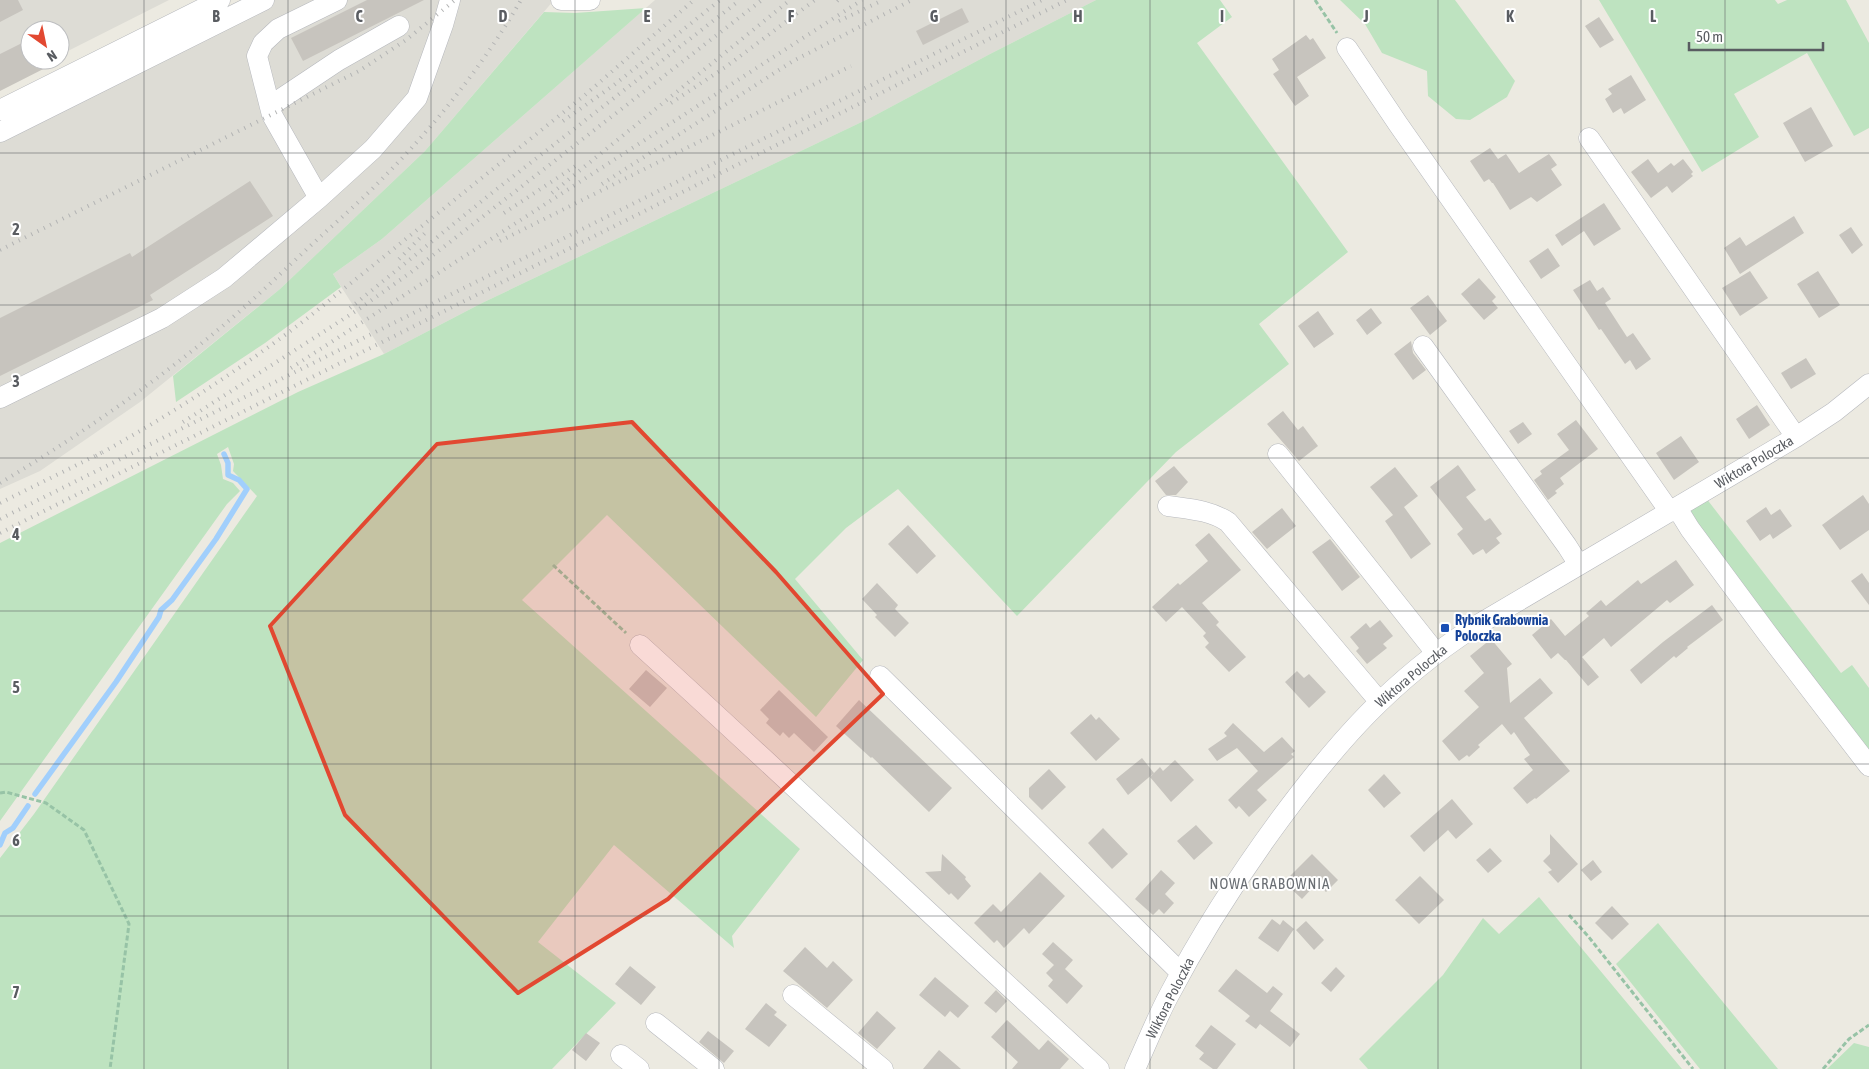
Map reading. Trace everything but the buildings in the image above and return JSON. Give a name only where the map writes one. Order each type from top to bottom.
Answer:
[{"type":"street","points":[[0,110],[220,0]]},
{"type":"street","points":[[0,132],[264,0]]},
{"type":"street","points":[[319,198],[272,115],[256,56],[264,43],[278,30],[337,0]]},
{"type":"street","points":[[0,398],[162,318],[224,278],[319,198],[373,150],[417,98],[450,0]]},
{"type":"street","points":[[561,0],[590,0]]},
{"type":"street","points":[[270,106],[339,60],[399,26]]},
{"type":"street","points":[[1347,48],[1398,124],[1673,510],[1690,529],[1869,766]]},
{"type":"street","points":[[49,85],[58,103]]},
{"type":"street","points":[[1590,138],[1796,437]]},
{"type":"street","points":[[1423,346],[1567,546],[1578,565]]},
{"type":"street","name":"Wiktora Poloczka","points":[[1134,1069],[1181,973],[1219,907],[1273,828],[1329,756],[1379,701],[1436,653],[1474,627],[1796,437],[1834,412],[1869,384]]},
{"type":"street","points":[[1278,454],[1436,653]]},
{"type":"street","points":[[1168,506],[1209,512],[1228,522],[1379,701]]},
{"type":"street","points":[[640,645],[1099,1069]]},
{"type":"street","points":[[880,676],[1181,973]]},
{"type":"street","points":[[793,995],[883,1069]]},
{"type":"street","points":[[656,1023],[714,1069]]},
{"type":"street","points":[[621,1056],[639,1069]]},
{"type":"path","points":[[1315,0],[1347,48]]},
{"type":"path","points":[[553,565],[640,645]]},
{"type":"path","points":[[0,792],[46,803],[84,830],[130,924],[110,1069]]},
{"type":"path","points":[[1569,915],[1588,936],[1693,1069]]},
{"type":"path","points":[[1823,1069],[1849,1039],[1869,1025]]},
{"type":"highlighted area","points":[[632,422],[776,572],[883,694],[668,899],[518,993],[345,815],[270,626],[437,444]]},
{"type":"shaded area","points":[[0,0],[169,0],[70,50],[70,20],[20,20],[20,68],[0,85]]},
{"type":"shaded area","points":[[240,0],[554,0],[425,151],[280,289],[140,402],[40,471],[0,489],[0,120]]},
{"type":"shaded area","points":[[655,0],[1096,0],[870,118],[482,303],[384,354],[333,274],[382,239]]},
{"type":"green space","points":[[1096,0],[1220,0],[1232,17],[1197,43],[1348,252],[1259,324],[1289,364],[1176,452],[1017,616],[898,489],[846,528],[795,579],[863,660],[816,717],[607,515],[522,600],[800,849],[732,936],[734,948],[614,845],[538,942],[616,1003],[552,1069],[0,1069],[0,858],[34,814],[257,496],[233,471],[234,464],[228,447],[217,454],[223,479],[233,483],[240,491],[227,504],[0,821],[0,543],[298,392],[384,354],[482,303],[870,118]]},
{"type":"green space","points":[[1340,0],[1455,0],[1515,81],[1507,97],[1470,120],[1456,119],[1428,96],[1427,71],[1382,53],[1365,24]]},
{"type":"green space","points":[[1599,0],[1775,0],[1778,4],[1787,0],[1846,0],[1869,43],[1869,128],[1854,136],[1807,53],[1734,94],[1759,137],[1702,172]]},
{"type":"green space","points":[[646,8],[382,239],[333,274],[341,287],[265,343],[176,402],[173,376],[280,289],[425,151],[544,12],[575,13]]},
{"type":"green space","points":[[1706,498],[1841,673],[1852,665],[1869,688],[1869,756],[1687,513]]},
{"type":"green space","points":[[1539,897],[1682,1069],[1368,1069],[1359,1059],[1443,975],[1483,918],[1499,934]]},
{"type":"green space","points":[[1658,923],[1778,1069],[1700,1069],[1616,964]]},
{"type":"green space","points":[[1854,1043],[1869,1047],[1869,1069],[1827,1069]]},
{"type":"waterway","points":[[35,794],[116,682],[159,617],[161,610],[172,600],[216,539],[247,489],[239,480],[228,475],[228,463],[224,454]]},
{"type":"waterway","points":[[0,845],[5,833],[13,828],[28,806]]},
{"type":"railway","points":[[0,250],[359,71],[406,40],[455,0]]},
{"type":"railway","points":[[0,483],[109,413],[188,354],[249,303],[357,203],[404,156],[459,92],[507,24],[521,0]]},
{"type":"railway","points":[[96,456],[203,392],[305,320],[585,95],[694,0]]},
{"type":"railway","points":[[563,121],[614,85],[720,0]]},
{"type":"railway","points":[[350,308],[493,192],[740,0]]},
{"type":"railway","points":[[183,422],[359,309],[410,273],[762,0]]},
{"type":"railway","points":[[552,193],[790,0]]},
{"type":"railway","points":[[671,103],[727,66],[815,0]]},
{"type":"railway","points":[[291,368],[862,0]]},
{"type":"railway","points":[[839,21],[883,0]]},
{"type":"railway","points":[[602,184],[793,61],[912,0]]},
{"type":"railway","points":[[0,519],[1042,0]]},
{"type":"railway","points":[[0,533],[1067,0]]},
{"type":"railway","points":[[500,241],[851,66]]},
{"type":"railway","points":[[504,213],[577,165]]},
{"type":"railway","points":[[399,259],[427,231]]},
{"type":"railway","points":[[0,503],[103,452]]},
{"type":"place","name":"Rybnik Grabownia Poloczka","points":[[1445,628]]},
{"type":"district","name":"NOWA GRABOWNIA","points":[[1270,883]]}]
